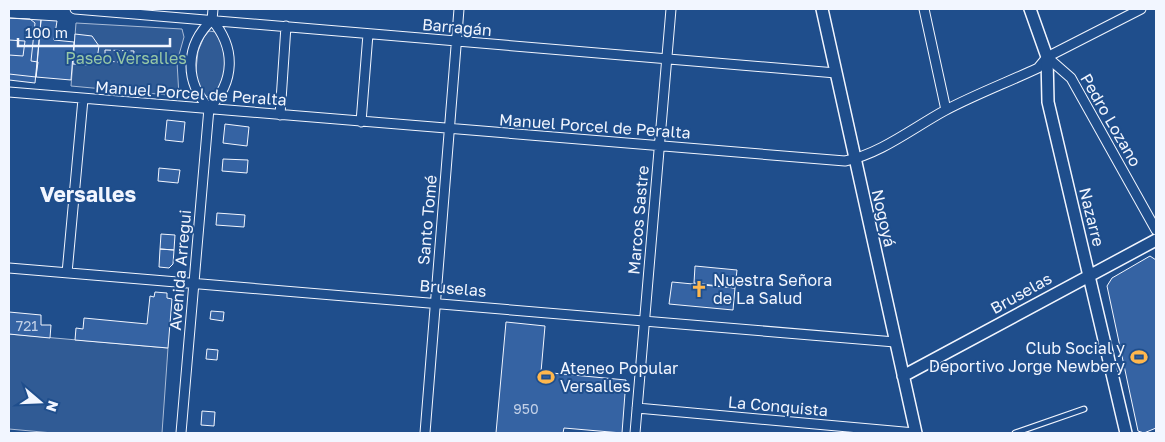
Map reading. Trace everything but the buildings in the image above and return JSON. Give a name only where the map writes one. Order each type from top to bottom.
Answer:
[{"type":"street","name":"Barragán","points":[[75,9],[836,73]]},
{"type":"street","points":[[212,20],[225,38],[230,60],[230,71],[223,92],[209,108],[194,86],[191,58],[200,33],[212,20],[213,9]]},
{"type":"street","name":"Santo Tomé","points":[[425,433],[459,9]]},
{"type":"street","name":"Marcos Sastre","points":[[635,433],[671,9]]},
{"type":"street","name":"Nogoyá","points":[[822,9],[916,433]]},
{"type":"street","points":[[924,9],[946,110]]},
{"type":"street","name":"Nazarre","points":[[1030,9],[1047,57],[1048,102],[1126,433]]},
{"type":"street","name":"Manuel Porcel de Peralta","points":[[9,92],[845,160],[854,159],[946,110],[1038,68],[1047,57],[1141,9]]},
{"type":"street","points":[[280,115],[286,26]]},
{"type":"street","points":[[361,122],[368,34]]},
{"type":"street","name":"Pedro Lozano","points":[[1047,57],[1071,78],[1156,230]]},
{"type":"street","points":[[67,273],[83,99]]},
{"type":"street","name":"Avenida Arregui","points":[[181,433],[209,108]]},
{"type":"street","name":"Bruselas","points":[[903,376],[1156,240]]},
{"type":"street","name":"Bruselas","points":[[9,268],[895,342]]},
{"type":"street","name":"La Conquista","points":[[637,408],[916,433]]},
{"type":"lane","points":[[1015,433],[1084,409]]},
{"type":"shaded area","name":"Paseo Versalles","points":[[76,23],[182,29],[184,37],[177,62],[179,96],[71,86]]},
{"type":"shaded area","points":[[209,31],[216,32],[226,51],[225,70],[219,89],[209,97],[204,96],[197,80],[196,70],[198,51]]},
{"type":"shaded area","points":[[9,334],[168,348],[162,433],[53,433],[9,429]]},
{"type":"fence","points":[[105,50],[134,51],[133,63],[105,61],[105,50]]},
{"type":"place","name":"Nuestra Señora de La Salud","points":[[699,289]]},
{"type":"place","name":"Club Social y Deportivo Jorge Newbery","points":[[1139,357]]},
{"type":"place","name":"Ateneo Popular Versalles","points":[[546,377]]},
{"type":"district","name":"Versalles","points":[[88,194]]}]
